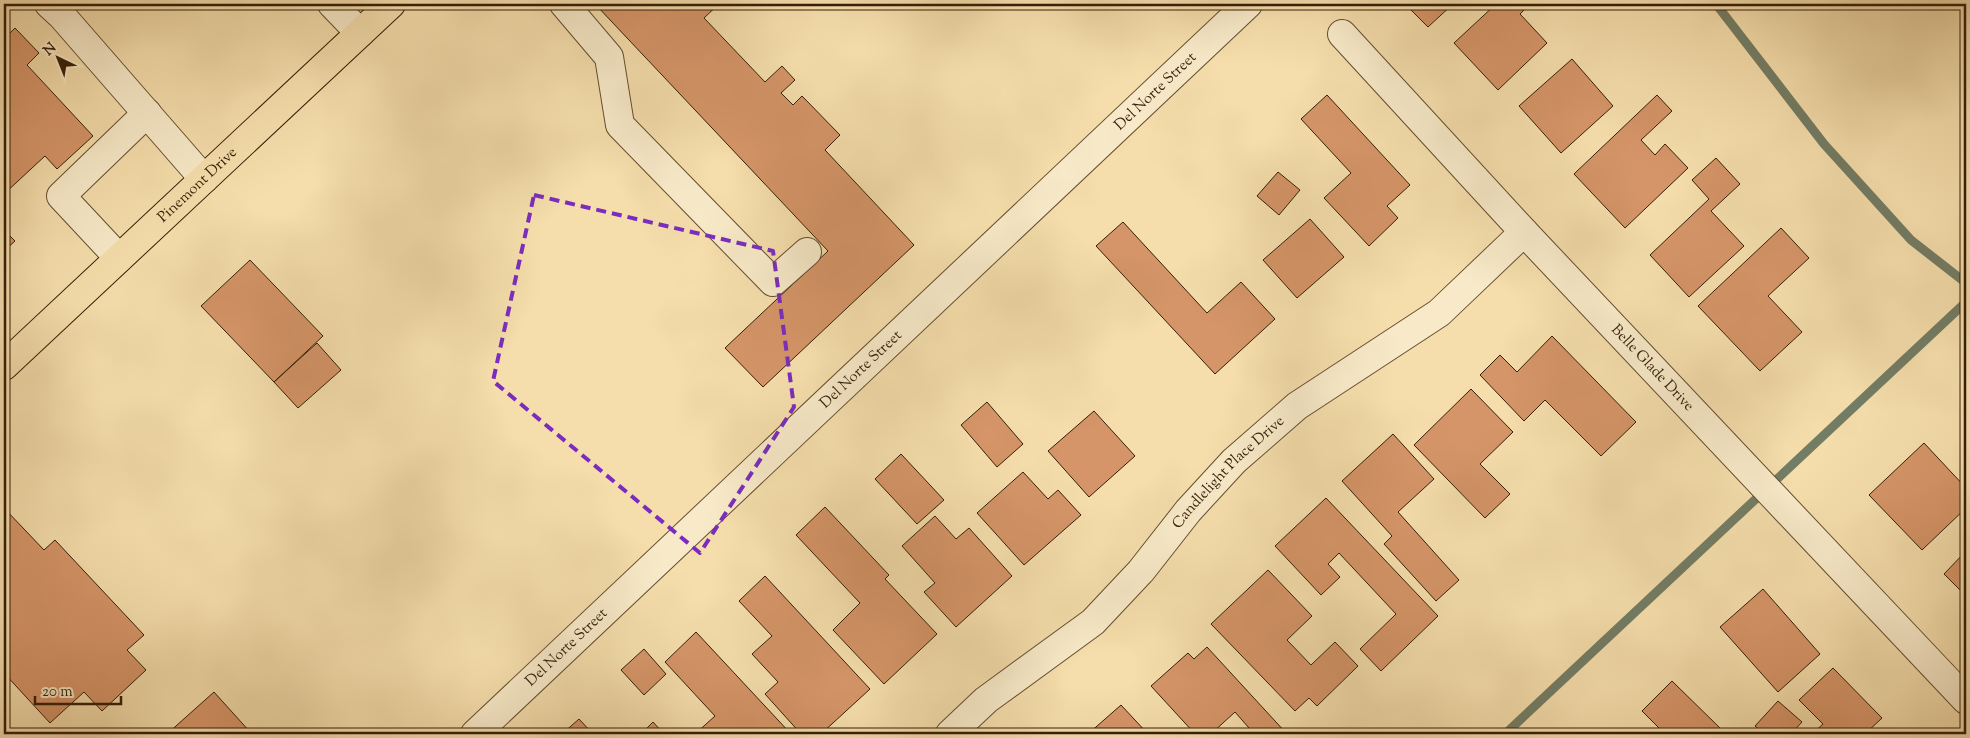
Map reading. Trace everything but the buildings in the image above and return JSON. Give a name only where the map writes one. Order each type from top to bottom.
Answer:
[{"type":"main road","name":"Pinemont Drive","points":[[4,366],[391,4]]},
{"type":"street","points":[[49,4],[62,16],[204,179]]},
{"type":"street","points":[[332,4],[360,33]]},
{"type":"street","points":[[564,4],[609,57],[620,125],[773,282],[807,252]]},
{"type":"street","name":"Del Norte Street","points":[[475,734],[1248,4]]},
{"type":"street","name":"Belle Glade Drive","points":[[1342,34],[1524,232],[1966,700]]},
{"type":"street","points":[[119,258],[61,196],[147,113]]},
{"type":"street","name":"Candlelight Place Drive","points":[[950,734],[986,700],[1093,622],[1141,571],[1188,511],[1234,461],[1298,406],[1439,313],[1524,232]]},
{"type":"highlighted area","points":[[534,195],[773,251],[794,407],[700,553],[493,381]]},
{"type":"waterway","points":[[1716,4],[1824,144],[1911,240],[1966,283]]},
{"type":"waterway","points":[[1505,734],[1966,302]]}]
